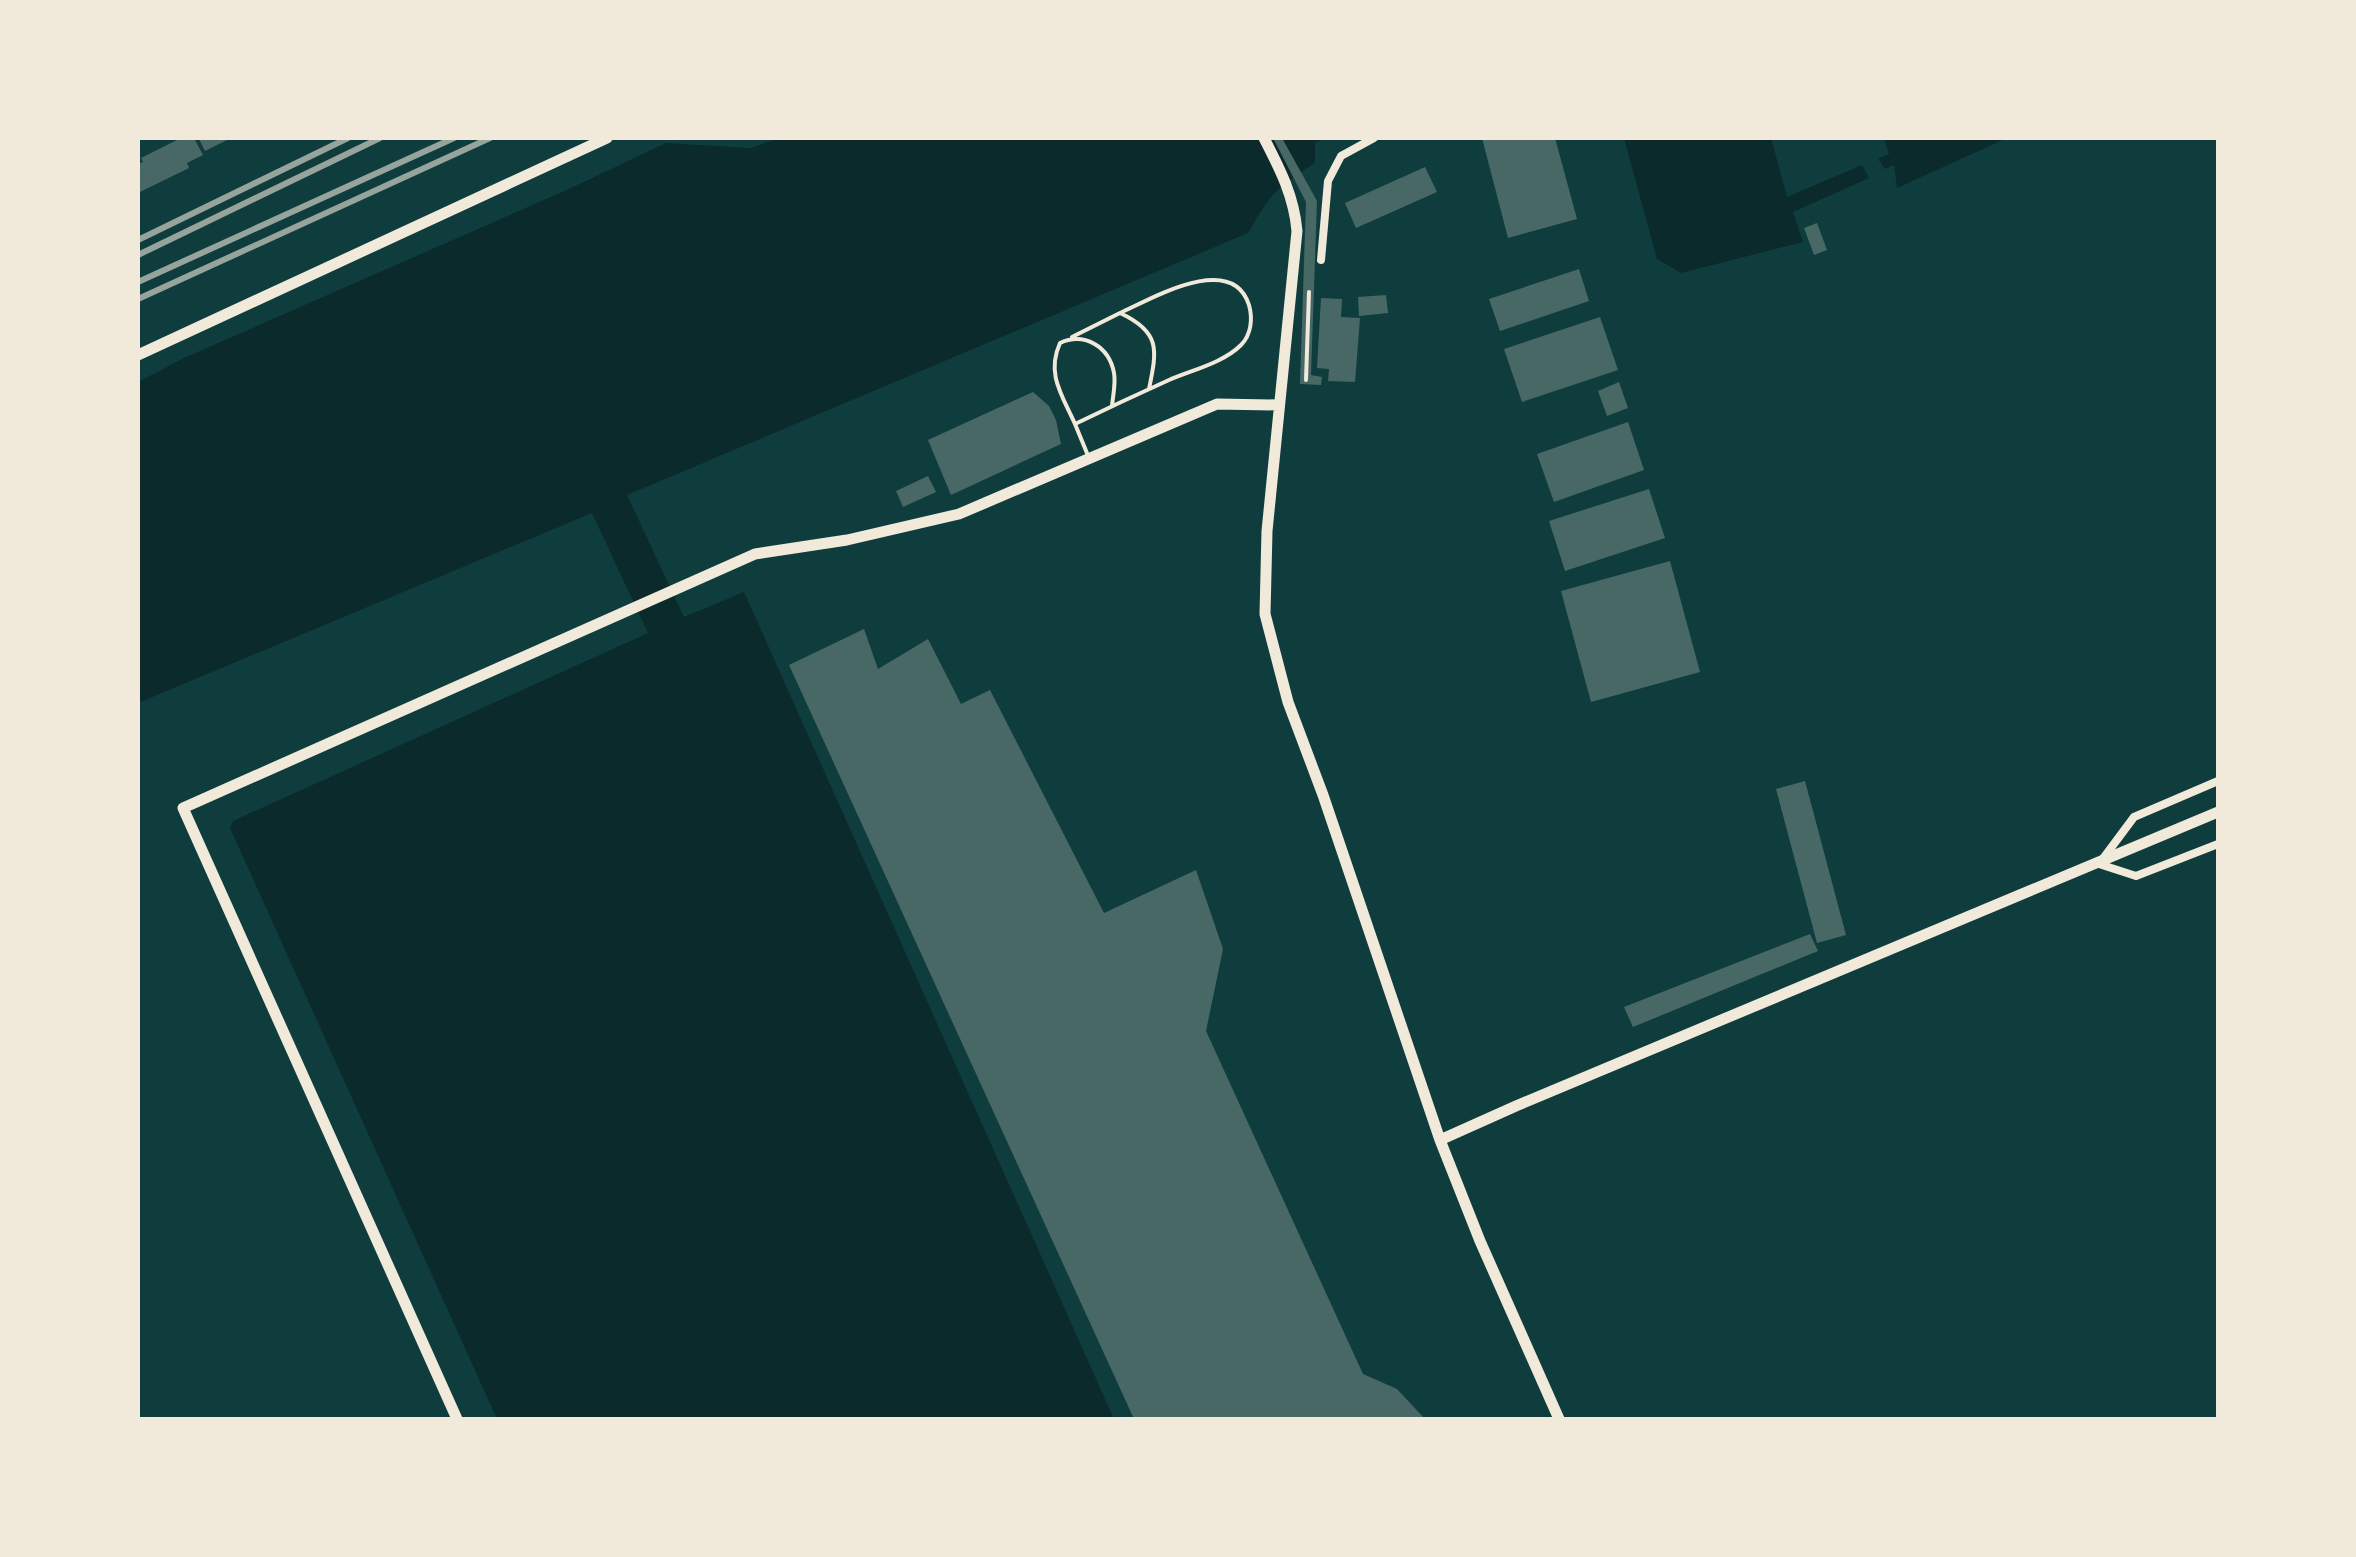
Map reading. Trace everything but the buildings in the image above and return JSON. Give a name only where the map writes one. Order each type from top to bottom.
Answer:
[{"type":"street","points":[[138,355],[607,138]]},
{"type":"street","points":[[1264,138],[1283,174],[1295,208],[1297,231],[1267,531],[1265,614],[1288,702],[1323,795],[1440,1140],[1480,1241],[1559,1419]]},
{"type":"street","points":[[1321,260],[1328,181],[1341,156],[1374,138]]},
{"type":"street","points":[[457,1419],[183,808],[755,554],[847,540],[959,514],[1217,404],[1278,405]]},
{"type":"street","points":[[2099,864],[2134,817],[2218,781]]},
{"type":"street","points":[[1440,1140],[2218,812]]},
{"type":"street","points":[[2099,864],[2136,876],[2218,844]]},
{"type":"lane","points":[[1075,424],[1200,368],[1240,346],[1248,336],[1251,325],[1248,301],[1241,291],[1230,284],[1204,279],[1188,283],[1060,343],[1053,358],[1053,372],[1090,460]]},
{"type":"lane","points":[[1120,313],[1135,320],[1152,338],[1155,358],[1149,389]]},
{"type":"lane","points":[[1072,338],[1095,344],[1106,353],[1114,370],[1112,406]]},
{"type":"water","points":[[778,138],[1325,138],[1315,143],[1315,163],[1276,192],[1248,233],[627,495],[684,617],[744,592],[1114,1419],[497,1419],[230,828],[233,821],[648,633],[592,513],[138,703],[138,382],[184,358],[569,189],[666,143],[751,148]]},
{"type":"water","points":[[1624,138],[1771,138],[1787,197],[1862,165],[1869,178],[1793,212],[1803,242],[1681,273],[1657,259]]},
{"type":"water","points":[[1884,138],[2007,138],[1897,188],[1894,165],[1885,169],[1878,159],[1889,154]]},
{"type":"railway","points":[[138,240],[348,138]]},
{"type":"railway","points":[[138,255],[380,138]]},
{"type":"railway","points":[[138,282],[454,138]]},
{"type":"railway","points":[[138,299],[490,138]]}]
